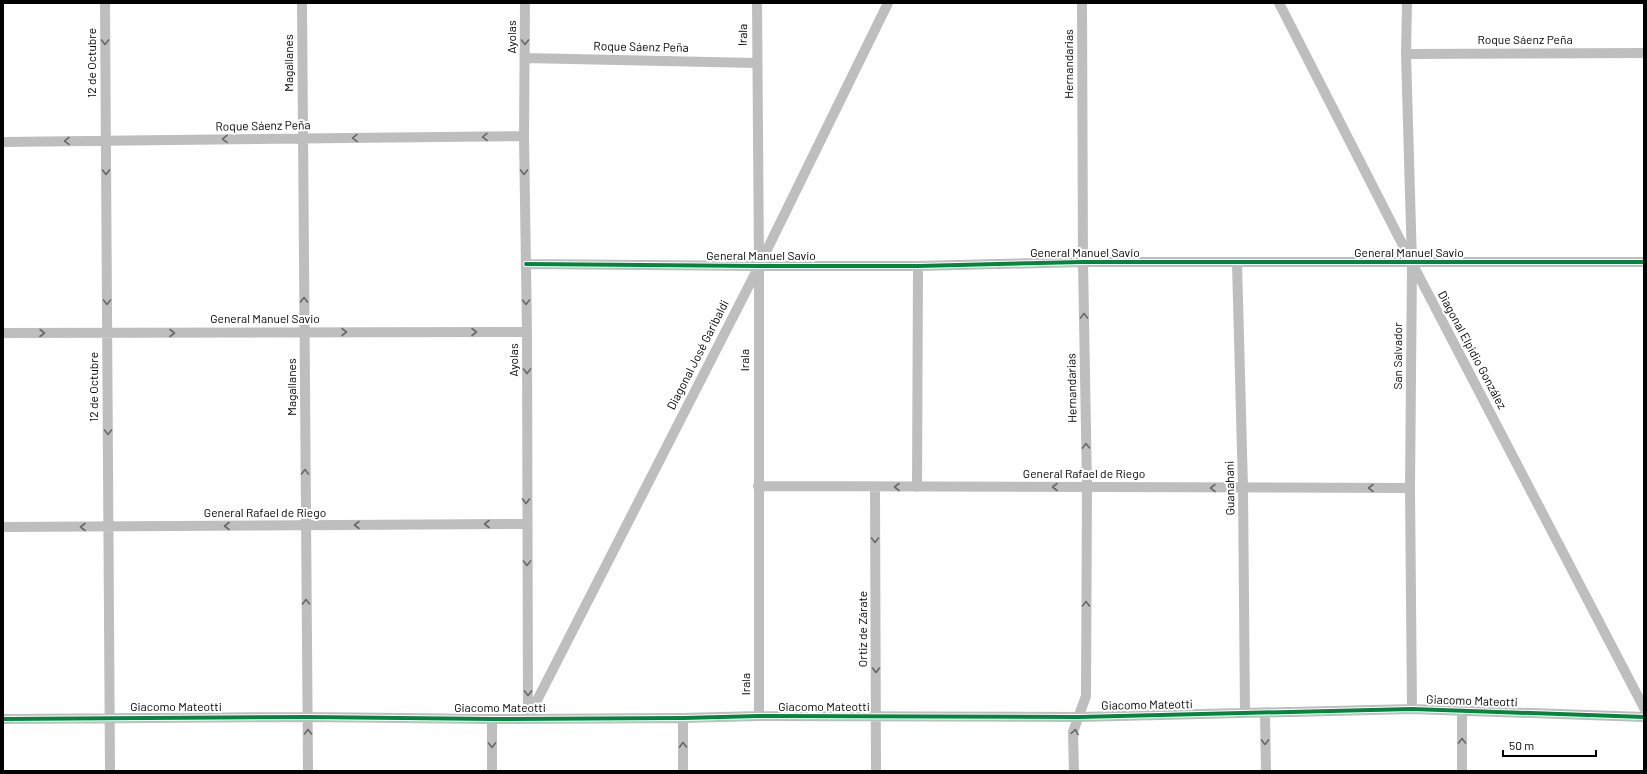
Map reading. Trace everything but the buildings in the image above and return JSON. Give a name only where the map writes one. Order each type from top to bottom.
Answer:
[{"type":"street","name":"12 de Octubre","points":[[105,3],[110,771]]},
{"type":"street","name":"Magallanes","points":[[302,3],[308,771]]},
{"type":"street","name":"Ayolas","points":[[525,3],[524,136],[527,332],[526,524],[528,718]]},
{"type":"street","name":"Irala","points":[[756,3],[759,266],[759,716]]},
{"type":"street","name":"Diagonal José Garibaldi","points":[[528,718],[759,266],[888,3]]},
{"type":"street","name":"Hernandarias","points":[[1074,771],[1073,732],[1086,696],[1087,487],[1083,262],[1082,3]]},
{"type":"street","name":"Diagonal Elpidio González","points":[[1279,3],[1412,263],[1644,708]]},
{"type":"street","name":"San Salvador","points":[[1407,3],[1406,54],[1412,263],[1410,488],[1412,709]]},
{"type":"street","name":"Roque Sáenz Peña","points":[[1406,54],[1644,53]]},
{"type":"street","name":"Roque Sáenz Peña","points":[[525,58],[756,63]]},
{"type":"street","name":"Roque Sáenz Peña","points":[[3,142],[524,136]]},
{"type":"street","name":"General Manuel Savio","points":[[526,264],[918,266],[1083,262],[1644,262]]},
{"type":"street","name":"Guanahani","points":[[1237,263],[1243,488],[1246,713]]},
{"type":"street","points":[[916,487],[918,266]]},
{"type":"street","name":"General Manuel Savio","points":[[3,333],[527,332]]},
{"type":"street","name":"General Rafael de Riego","points":[[758,486],[1410,488]]},
{"type":"street","name":"Ortiz de Zárate","points":[[875,487],[876,771]]},
{"type":"street","name":"General Rafael de Riego","points":[[3,527],[526,524]]},
{"type":"street","name":"Giacomo Mateotti","points":[[3,719],[308,717],[492,719],[759,716],[1079,717],[1412,709],[1462,712],[1644,717]]},
{"type":"street","points":[[1462,712],[1462,771]]},
{"type":"street","points":[[1265,713],[1266,771]]},
{"type":"street","points":[[683,718],[683,771]]},
{"type":"street","points":[[492,719],[492,771]]},
{"type":"cycle path","points":[[526,264],[918,266],[1083,262],[1644,262]]},
{"type":"cycle path","points":[[3,719],[308,717],[492,719],[759,716],[1079,717],[1412,709],[1644,717]]}]
